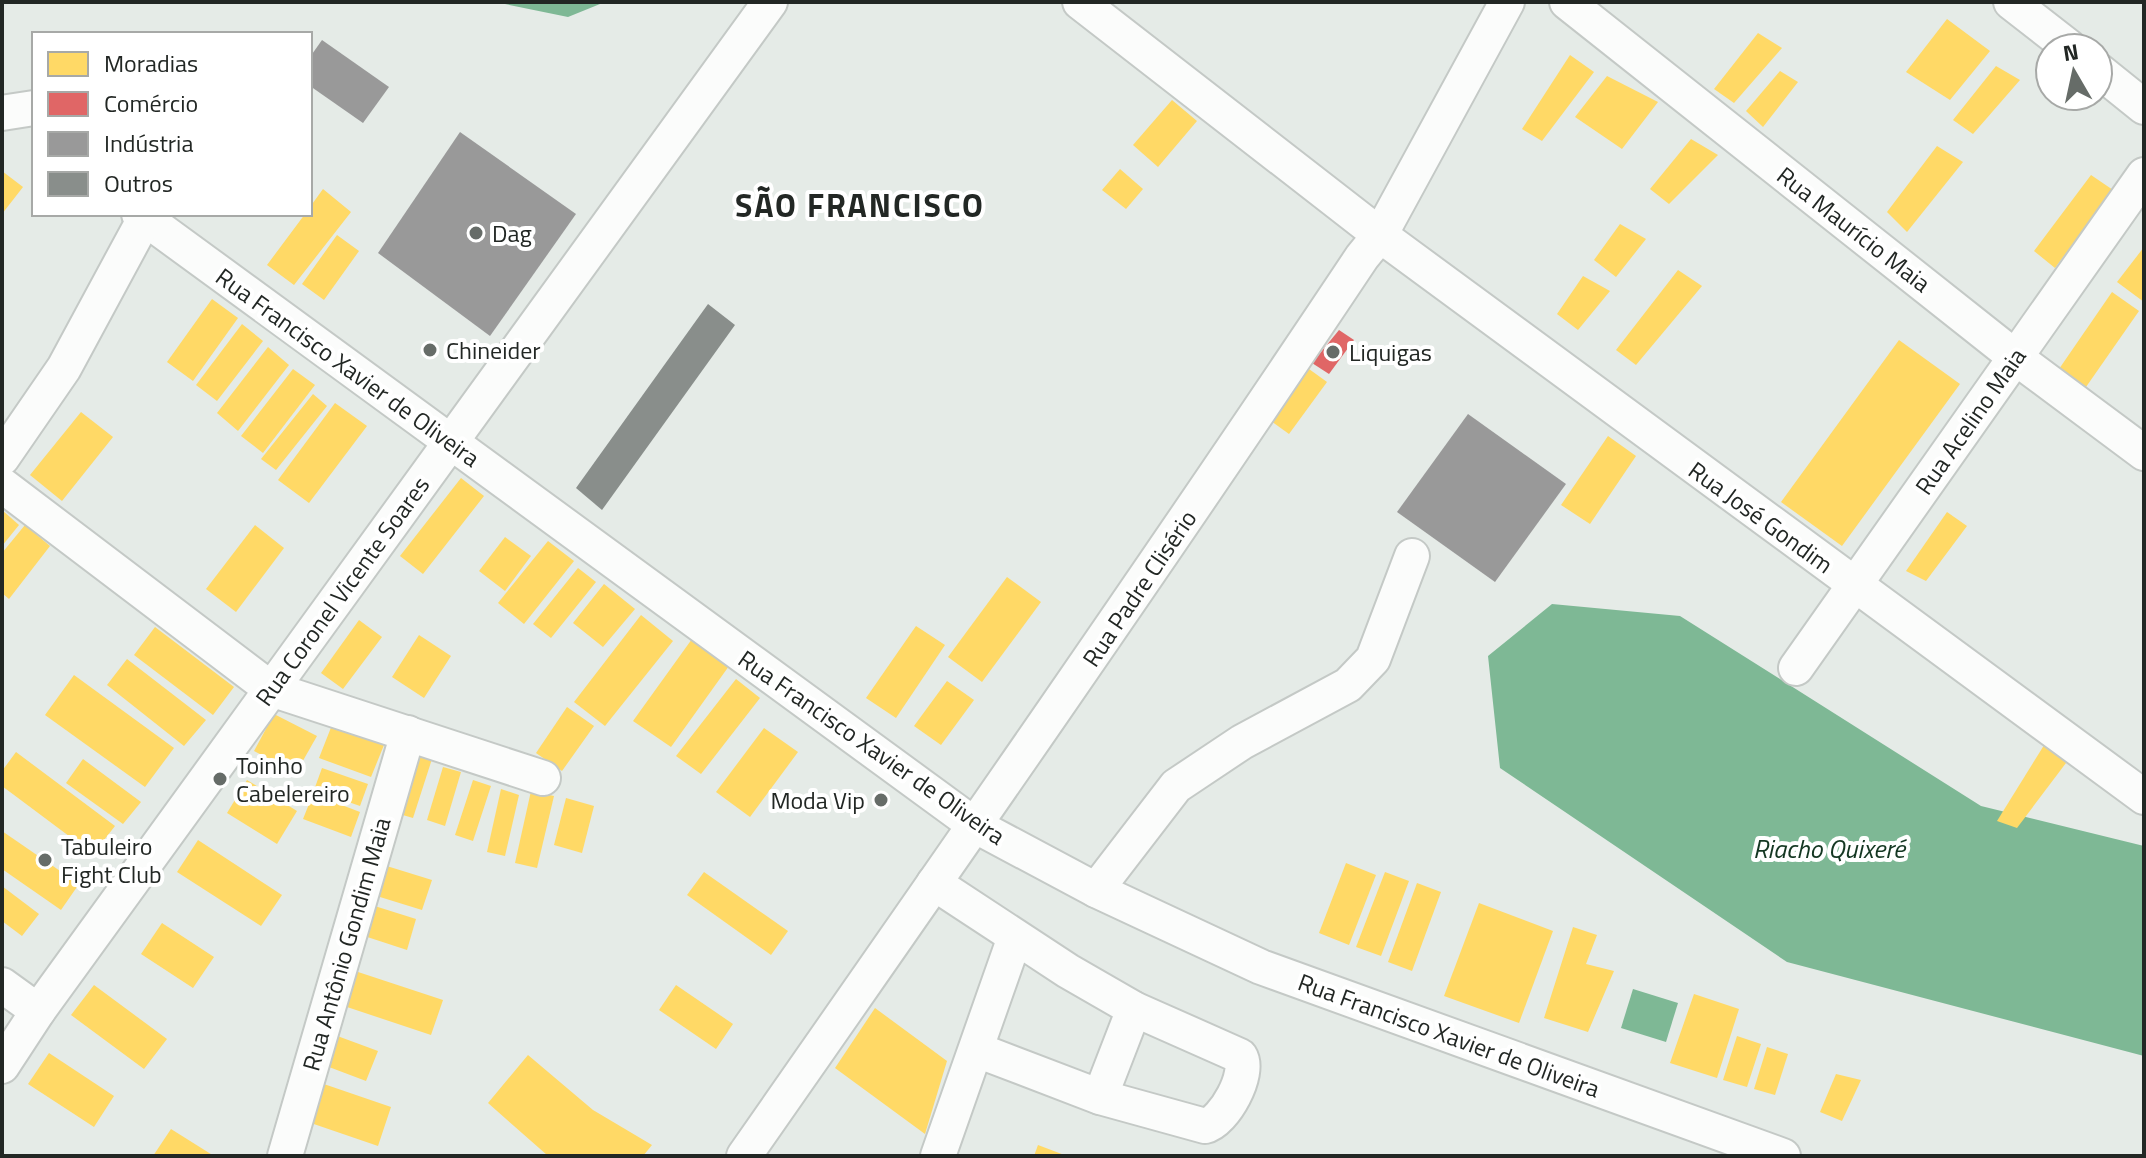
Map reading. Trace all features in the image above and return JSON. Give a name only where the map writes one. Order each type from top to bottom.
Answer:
[{"type":"street","name":"Rua Coronel Vicente Soares","points":[[2,1066],[38,1011],[770,2]]},
{"type":"street","name":"Rua José Gondim","points":[[1080,2],[1380,235],[2144,797]]},
{"type":"street","name":"Rua Padre Clisério","points":[[744,1156],[976,826],[1362,257],[1380,235],[1507,2]]},
{"type":"street","name":"Rua Maurício Maia","points":[[1567,2],[2015,357],[2144,453]]},
{"type":"street","points":[[2011,2],[2049,32]]},
{"type":"street","points":[[2114,83],[2144,107]]},
{"type":"street","name":"Rua Acelino Maia","points":[[1796,668],[2144,175]]},
{"type":"street","name":"Rua Francisco Xavier de Oliveira","points":[[142,216],[976,826],[1096,890],[1261,967],[1783,1156]]},
{"type":"street","points":[[2,458],[64,368],[142,216]]},
{"type":"street","points":[[2,485],[271,689],[543,778]]},
{"type":"street","points":[[1096,890],[1176,786],[1242,742],[1348,685],[1373,659],[1412,556]]},
{"type":"street","name":"Rua Antônio Gondim Maia","points":[[285,1156],[408,733]]},
{"type":"street","points":[[934,883],[1068,971],[1134,1009],[1240,1056],[1245,1072],[1220,1118],[1205,1126],[1100,1097],[977,1050]]},
{"type":"street","points":[[938,1156],[1015,937]]},
{"type":"street","points":[[2,985],[38,1011]]},
{"type":"street","points":[[1100,1097],[1134,1009]]},
{"type":"water","points":[[495,2],[605,2],[568,17]]},
{"type":"water","name":"Riacho Quixeré","points":[[1552,604],[1680,616],[1981,806],[2144,846],[2144,1056],[1787,962],[1500,768],[1488,656]]},
{"type":"water","points":[[1633,989],[1678,1003],[1666,1042],[1621,1028]]},
{"type":"building: Moradias","points":[[1947,19],[1990,51],[1950,100],[1906,72]]},
{"type":"building: Moradias","points":[[1758,33],[1782,48],[1734,103],[1714,89]]},
{"type":"building: Moradias","points":[[1570,55],[1594,72],[1542,141],[1522,129]]},
{"type":"building: Moradias","points":[[1996,66],[2020,80],[1973,134],[1953,120]]},
{"type":"building: Moradias","points":[[1780,71],[1798,82],[1763,127],[1746,111]]},
{"type":"building: Moradias","points":[[1607,76],[1658,102],[1622,149],[1575,117]]},
{"type":"building: Moradias","points":[[1172,100],[1197,121],[1158,167],[1133,145]]},
{"type":"building: Moradias","points":[[1691,139],[1718,155],[1669,204],[1650,189]]},
{"type":"building: Moradias","points":[[1937,146],[1963,162],[1907,232],[1887,212]]},
{"type":"building: Moradias","points":[[1120,169],[1143,189],[1126,209],[1102,190]]},
{"type":"building: Moradias","points":[[2,171],[23,187],[2,214]]},
{"type":"building: Moradias","points":[[2091,175],[2113,190],[2055,268],[2034,251]]},
{"type":"building: Moradias","points":[[323,189],[351,212],[294,285],[267,265],[304,216],[312,216],[312,204]]},
{"type":"building: Moradias","points":[[1620,224],[1646,239],[1616,277],[1594,260]]},
{"type":"building: Moradias","points":[[337,235],[359,251],[324,300],[302,284]]},
{"type":"building: Moradias","points":[[2144,247],[2144,302],[2117,282]]},
{"type":"building: Moradias","points":[[1678,270],[1702,286],[1636,365],[1616,350]]},
{"type":"building: Moradias","points":[[1583,276],[1610,291],[1578,330],[1557,314]]},
{"type":"building: Moradias","points":[[2112,292],[2139,311],[2086,387],[2059,369]]},
{"type":"building: Moradias","points":[[212,299],[238,318],[193,381],[167,362]]},
{"type":"building: Moradias","points":[[242,324],[263,341],[217,401],[196,385]]},
{"type":"building: Moradias","points":[[1899,340],[1960,384],[1842,546],[1781,502]]},
{"type":"building: Moradias","points":[[268,347],[289,365],[238,431],[217,413]]},
{"type":"building: Moradias","points":[[293,369],[315,385],[263,453],[241,436]]},
{"type":"building: Moradias","points":[[1309,369],[1327,382],[1289,434],[1271,421]]},
{"type":"building: Moradias","points":[[313,394],[327,406],[276,470],[261,459]]},
{"type":"building: Moradias","points":[[335,403],[367,426],[309,503],[278,480]]},
{"type":"building: Moradias","points":[[81,412],[113,437],[62,501],[30,475]]},
{"type":"building: Moradias","points":[[1608,436],[1636,456],[1590,524],[1561,505]]},
{"type":"building: Moradias","points":[[461,478],[484,496],[423,574],[400,556]]},
{"type":"building: Moradias","points":[[2,510],[19,525],[2,546]]},
{"type":"building: Moradias","points":[[1947,512],[1967,526],[1926,581],[1906,571]]},
{"type":"building: Moradias","points":[[25,525],[50,546],[9,599],[2,593],[2,553]]},
{"type":"building: Moradias","points":[[255,525],[284,548],[236,612],[206,589]]},
{"type":"building: Moradias","points":[[505,537],[531,556],[505,591],[479,571]]},
{"type":"building: Moradias","points":[[548,541],[574,561],[524,624],[498,603]]},
{"type":"building: Moradias","points":[[578,568],[596,582],[551,638],[533,624]]},
{"type":"building: Moradias","points":[[1007,577],[1041,602],[982,682],[948,657]]},
{"type":"building: Moradias","points":[[604,584],[635,609],[603,647],[573,623]]},
{"type":"building: Moradias","points":[[641,615],[673,641],[605,726],[574,702]]},
{"type":"building: Moradias","points":[[359,620],[382,637],[343,689],[321,673]]},
{"type":"building: Moradias","points":[[916,626],[945,645],[896,718],[866,698]]},
{"type":"building: Moradias","points":[[155,627],[234,687],[213,715],[134,655]]},
{"type":"building: Moradias","points":[[419,635],[451,656],[424,698],[392,677]]},
{"type":"building: Moradias","points":[[692,639],[729,666],[671,747],[633,721]]},
{"type":"building: Moradias","points":[[127,659],[206,720],[184,746],[107,685]]},
{"type":"building: Moradias","points":[[74,675],[174,748],[145,787],[45,715]]},
{"type":"building: Moradias","points":[[736,679],[760,698],[701,774],[676,756]]},
{"type":"building: Moradias","points":[[947,681],[974,700],[941,745],[914,726]]},
{"type":"building: Moradias","points":[[567,707],[594,726],[562,771],[536,753]]},
{"type":"building: Moradias","points":[[274,714],[317,736],[296,773],[254,751]]},
{"type":"building: Moradias","points":[[332,725],[384,745],[371,777],[319,758]]},
{"type":"building: Moradias","points":[[764,728],[798,752],[750,817],[716,792]]},
{"type":"building: Moradias","points":[[2046,742],[2069,759],[2017,828],[1997,821]]},
{"type":"building: Moradias","points":[[408,751],[432,759],[413,818],[389,811]]},
{"type":"building: Moradias","points":[[16,752],[115,826],[93,854],[2,786],[2,771]]},
{"type":"building: Moradias","points":[[83,759],[141,802],[123,824],[66,783]]},
{"type":"building: Moradias","points":[[443,767],[461,772],[445,826],[427,820]]},
{"type":"building: Moradias","points":[[322,768],[368,784],[360,806],[314,790]]},
{"type":"building: Moradias","points":[[247,780],[297,811],[277,844],[227,813]]},
{"type":"building: Moradias","points":[[473,780],[491,786],[473,841],[455,835]]},
{"type":"building: Moradias","points":[[501,789],[519,795],[505,856],[487,852]]},
{"type":"building: Moradias","points":[[531,791],[554,796],[537,868],[515,863]]},
{"type":"building: Moradias","points":[[313,794],[360,812],[351,837],[303,819]]},
{"type":"building: Moradias","points":[[566,798],[594,806],[582,853],[554,845]]},
{"type":"building: Moradias","points":[[2,831],[79,884],[61,910],[2,869]]},
{"type":"building: Moradias","points":[[198,840],[282,895],[261,926],[177,872]]},
{"type":"building: Moradias","points":[[377,863],[432,880],[422,910],[367,893]]},
{"type":"building: Moradias","points":[[1346,863],[1376,875],[1349,945],[1319,933]]},
{"type":"building: Moradias","points":[[704,872],[788,931],[771,955],[687,895]]},
{"type":"building: Moradias","points":[[1385,872],[1409,881],[1381,956],[1356,947]]},
{"type":"building: Moradias","points":[[1417,883],[1441,892],[1412,971],[1388,962]]},
{"type":"building: Moradias","points":[[2,886],[39,914],[22,936],[2,921]]},
{"type":"building: Moradias","points":[[362,902],[416,919],[407,950],[352,932]]},
{"type":"building: Moradias","points":[[1479,903],[1553,931],[1519,1023],[1444,996]]},
{"type":"building: Moradias","points":[[162,923],[214,957],[193,988],[141,954]]},
{"type":"building: Moradias","points":[[1573,927],[1597,935],[1586,964],[1614,971],[1588,1032],[1544,1018]]},
{"type":"building: Moradias","points":[[352,970],[443,1000],[431,1035],[341,1005]]},
{"type":"building: Moradias","points":[[94,985],[167,1039],[144,1069],[71,1015]]},
{"type":"building: Moradias","points":[[676,985],[733,1024],[716,1049],[659,1010]]},
{"type":"building: Moradias","points":[[1694,994],[1739,1009],[1717,1078],[1670,1063]]},
{"type":"building: Moradias","points":[[875,1008],[947,1061],[925,1134],[835,1068]]},
{"type":"building: Moradias","points":[[332,1034],[378,1051],[366,1081],[321,1064]]},
{"type":"building: Moradias","points":[[1737,1036],[1761,1044],[1747,1087],[1723,1080]]},
{"type":"building: Moradias","points":[[1767,1047],[1788,1054],[1775,1095],[1754,1089]]},
{"type":"building: Moradias","points":[[49,1053],[114,1096],[94,1127],[28,1084]]},
{"type":"building: Moradias","points":[[528,1055],[593,1110],[652,1145],[643,1156],[547,1155],[488,1103]]},
{"type":"building: Moradias","points":[[1836,1074],[1861,1080],[1842,1121],[1820,1112]]},
{"type":"building: Moradias","points":[[318,1082],[391,1107],[378,1146],[305,1121]]},
{"type":"building: Moradias","points":[[171,1129],[214,1156],[153,1156]]},
{"type":"building: Moradias","points":[[1038,1145],[1067,1156],[1034,1156]]},
{"type":"building: Comércio","name":"Liquigas","points":[[1339,330],[1354,340],[1329,374],[1312,363]]},
{"type":"building: Indústria","points":[[322,40],[389,87],[363,123],[312,87],[312,54]]},
{"type":"building: Indústria","name":"Dag","points":[[460,132],[576,214],[490,336],[378,253]]},
{"type":"building: Indústria","points":[[1468,414],[1566,484],[1495,582],[1397,512]]},
{"type":"building: Outros","points":[[708,304],[735,325],[602,510],[576,488]]},
{"type":"place","name":"Dag","points":[[476,233]]},
{"type":"place","name":"Chineider","points":[[430,350]]},
{"type":"place","name":"Liquigas","points":[[1333,352]]},
{"type":"place","name":"Toinho Cabelereiro","points":[[220,779]]},
{"type":"place","name":"Moda Vip","points":[[881,800]]},
{"type":"place","name":"Tabuleiro Fight Club","points":[[45,860]]},
{"type":"district","name":"SÃO FRANCISCO","points":[[860,205]]}]
